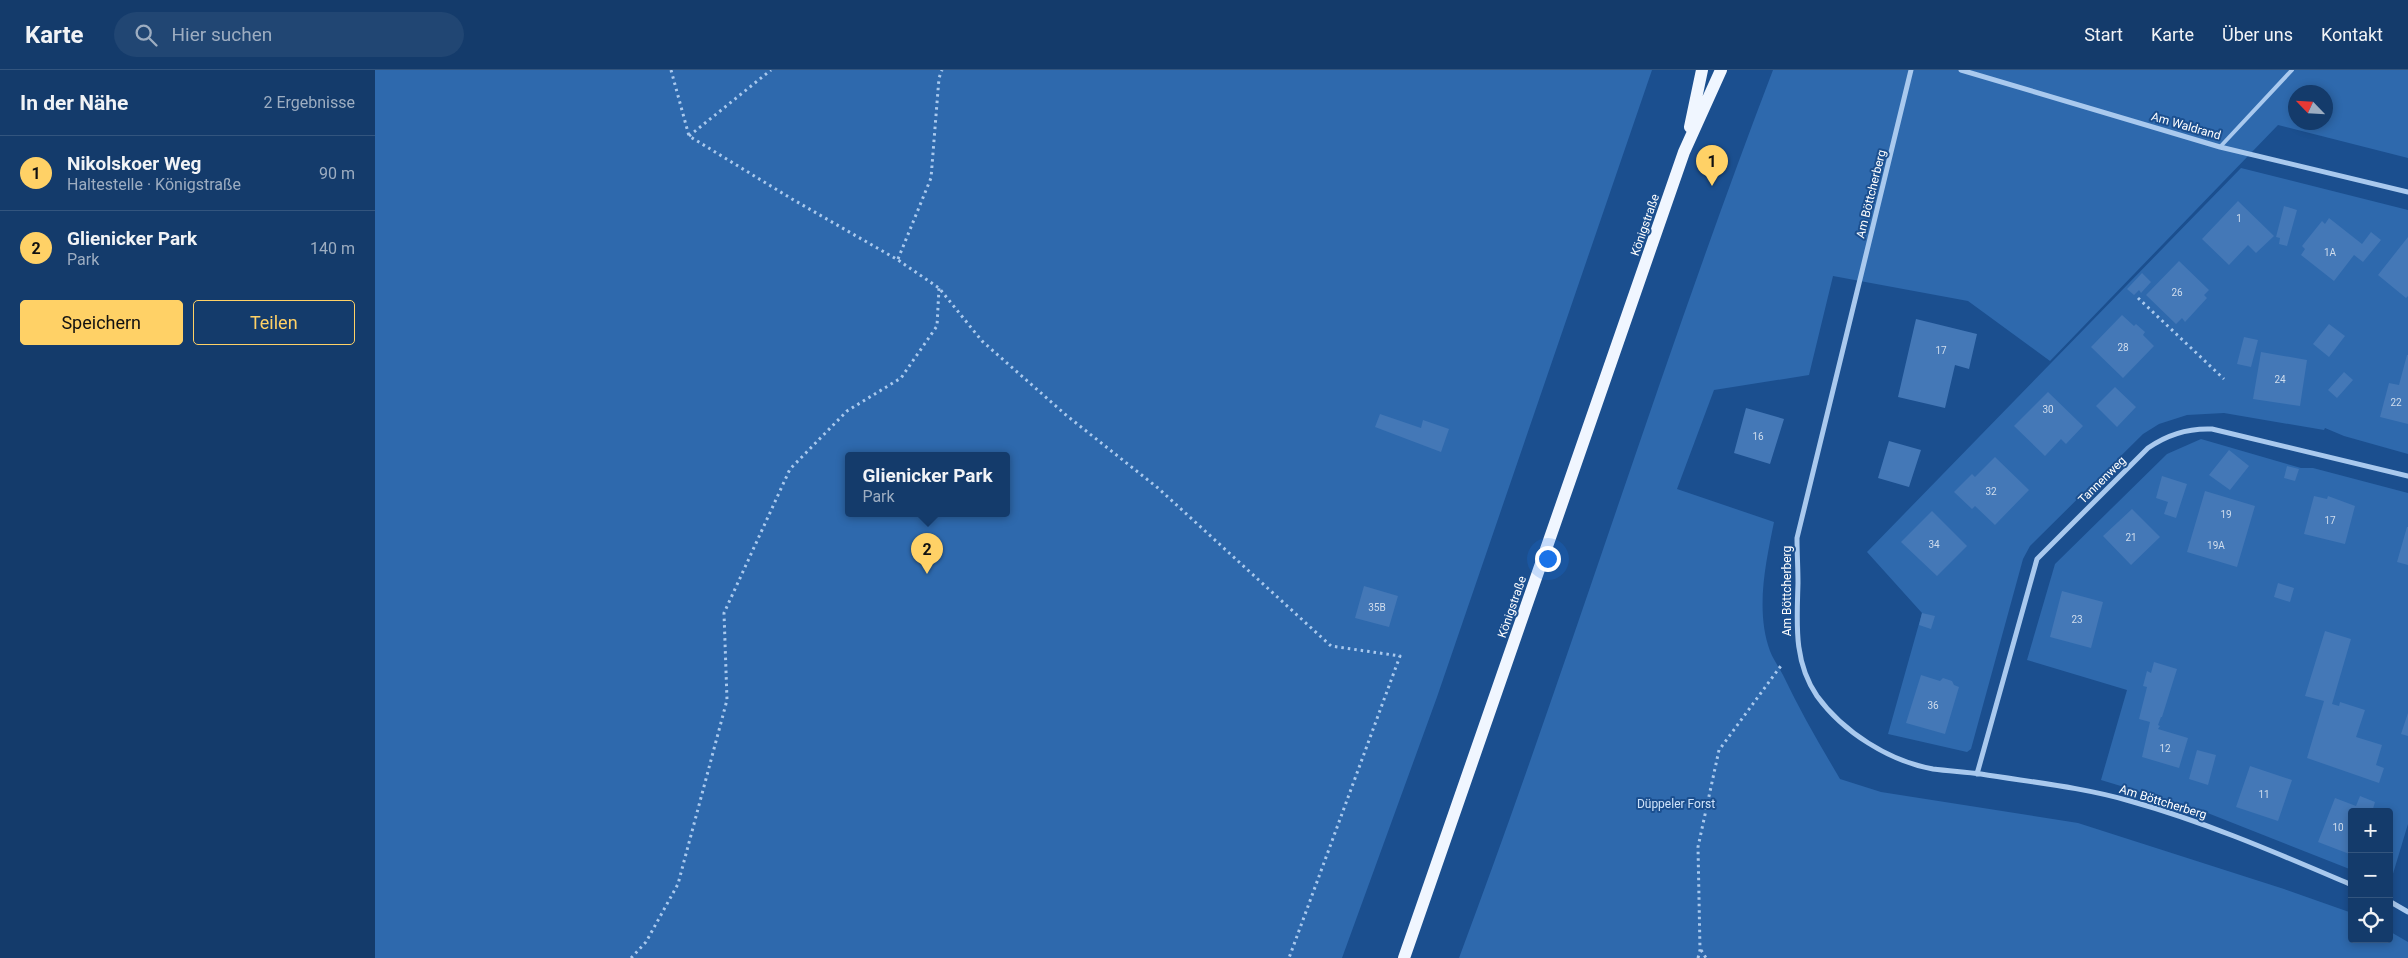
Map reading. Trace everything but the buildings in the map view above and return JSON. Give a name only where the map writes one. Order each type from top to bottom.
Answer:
[{"type":"main road","name":"Königstraße","points":[[1685,152],[1702,70]]},
{"type":"main road","name":"Königstraße","points":[[1404,958],[1685,152],[1721,70]]},
{"type":"street","name":"Am Böttcherberg","points":[[1911,70],[1797,538],[1798,583],[1795,615],[1798,643],[1804,668],[1817,695],[1837,717],[1861,738],[1905,761],[1932,768],[2129,800],[2204,824],[2348,883]]},
{"type":"street","name":"Am Waldrand","points":[[1961,70],[2221,147],[2408,192]]},
{"type":"street","name":"Tannenweg","points":[[1977,774],[2037,559],[2155,444],[2171,434],[2187,430],[2212,429],[2408,476]]},
{"type":"street","points":[[2393,903],[2408,912]]},
{"type":"lane","points":[[2221,147],[2292,70]]},
{"type":"path","points":[[671,70],[689,136],[792,199],[898,260],[939,288],[982,341],[1066,415],[1158,488],[1331,646],[1400,656],[1289,958]]},
{"type":"path","points":[[689,136],[771,70]]},
{"type":"path","points":[[898,260],[931,178],[939,78],[942,70]]},
{"type":"path","points":[[631,958],[646,942],[678,884],[727,700],[724,613],[790,469],[847,412],[901,378],[937,326],[939,288]]},
{"type":"path","points":[[2139,298],[2224,379]]},
{"type":"path","points":[[1697,958],[1700,950],[1698,847],[1719,750],[1798,643]]},
{"type":"path","points":[[1700,950],[1706,958]]},
{"type":"green space","points":[[375,70],[1652,70],[1437,697],[1342,958],[375,958]]},
{"type":"green space","name":"Düppeler Forst","points":[[1773,70],[2408,70],[2408,158],[2298,130],[2333,130],[2333,85],[2288,85],[2288,128],[2278,125],[2050,361],[1968,301],[1833,276],[1809,375],[1714,390],[1677,489],[1774,522],[1763,586],[1763,619],[1770,651],[1810,728],[1840,779],[1881,792],[2078,823],[2284,889],[2348,912],[2348,943],[2393,943],[2393,933],[2408,942],[2408,958],[1459,958],[1539,736],[1692,291]]},
{"type":"green space","points":[[2241,168],[2408,210],[2408,454],[2344,436],[2325,428],[2324,430],[2224,413],[2187,415],[2159,424],[2143,434],[2030,546],[2023,559],[1971,749],[1967,752],[1888,734],[1922,613],[1867,552]]},
{"type":"green space","points":[[2201,439],[2301,468],[2313,468],[2408,493],[2408,824],[2393,874],[2393,808],[2348,808],[2348,868],[2200,810],[2101,780],[2127,690],[2027,660],[2055,564],[2167,454]]},
{"type":"place","name":"Nikolskoer Weg","points":[[1712,186]]},
{"type":"place","name":"Glienicker Park","points":[[927,574]]}]
